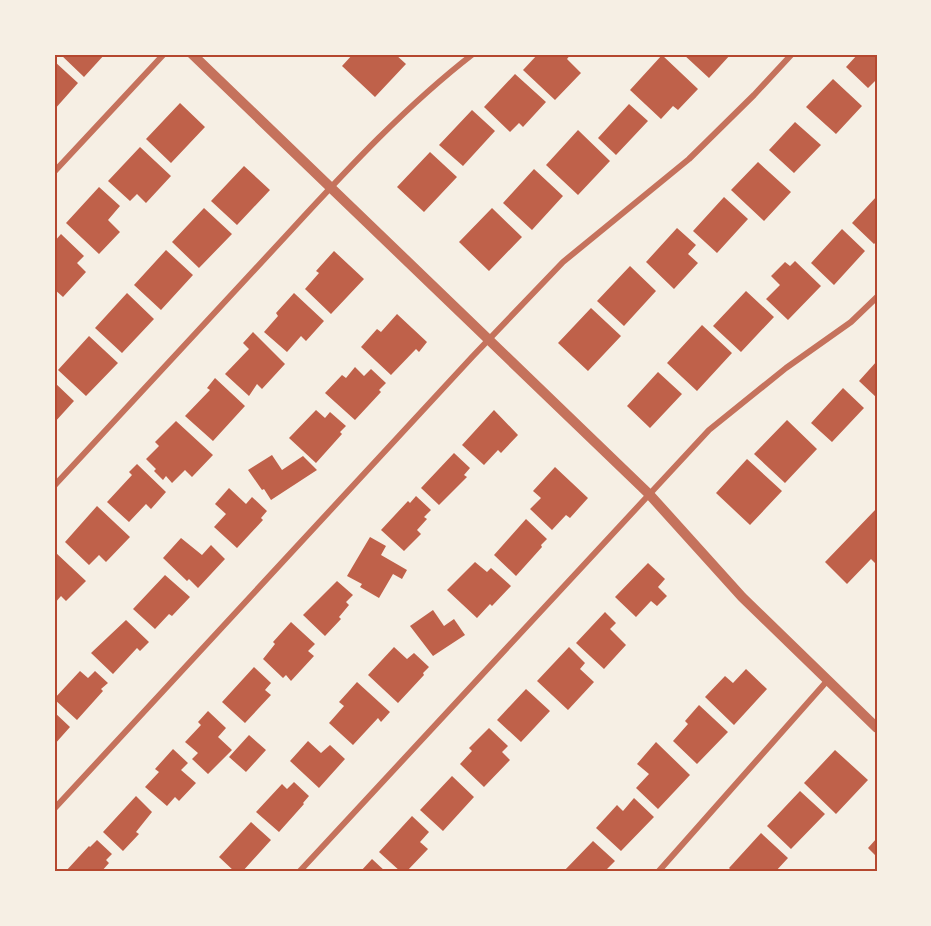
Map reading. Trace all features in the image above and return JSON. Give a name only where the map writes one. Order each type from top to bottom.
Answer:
[{"type":"street","points":[[54,172],[164,54]]},
{"type":"street","points":[[192,54],[649,494],[742,597],[877,728]]},
{"type":"street","points":[[54,486],[393,123],[445,75],[473,54]]},
{"type":"street","points":[[54,809],[563,262],[689,159],[792,54]]},
{"type":"street","points":[[299,872],[709,430],[786,368],[850,322],[877,297]]},
{"type":"street","points":[[658,872],[827,681]]},
{"type":"building","points":[[60,54],[105,54],[84,77]]},
{"type":"building","points":[[353,54],[395,54],[406,64],[375,97],[342,66]]},
{"type":"building","points":[[538,54],[571,54],[567,59],[581,73],[555,100],[523,70]]},
{"type":"building","points":[[683,54],[731,54],[709,78]]},
{"type":"building","points":[[858,54],[877,54],[877,79],[868,88],[846,67]]},
{"type":"building","points":[[662,55],[698,89],[678,110],[673,106],[661,119],[630,90]]},
{"type":"building","points":[[54,61],[78,83],[54,110]]},
{"type":"building","points":[[515,74],[546,102],[523,127],[519,123],[510,132],[484,107]]},
{"type":"building","points":[[833,79],[862,106],[836,134],[806,107]]},
{"type":"building","points":[[180,103],[205,127],[171,163],[146,139]]},
{"type":"building","points":[[629,104],[648,121],[616,155],[598,138]]},
{"type":"building","points":[[472,110],[495,131],[463,166],[439,145]]},
{"type":"building","points":[[795,122],[821,145],[794,173],[769,150]]},
{"type":"building","points":[[578,130],[610,161],[578,195],[546,165]]},
{"type":"building","points":[[140,147],[171,176],[146,203],[137,194],[130,201],[108,181]]},
{"type":"building","points":[[430,152],[457,177],[424,212],[397,187]]},
{"type":"building","points":[[758,162],[791,192],[764,221],[731,190]]},
{"type":"building","points":[[244,166],[270,190],[237,225],[211,201]]},
{"type":"building","points":[[534,169],[563,196],[532,230],[503,203]]},
{"type":"building","points":[[99,187],[120,206],[108,220],[120,232],[99,254],[66,223]]},
{"type":"building","points":[[877,196],[877,241],[874,244],[852,223]]},
{"type":"building","points":[[724,197],[748,219],[717,253],[693,231]]},
{"type":"building","points":[[204,208],[232,234],[199,268],[172,242]]},
{"type":"building","points":[[492,208],[522,237],[489,271],[459,242]]},
{"type":"building","points":[[677,228],[696,245],[688,254],[698,263],[674,289],[646,262]]},
{"type":"building","points":[[842,229],[865,251],[834,285],[811,263]]},
{"type":"building","points":[[61,234],[84,256],[77,263],[86,272],[63,297],[54,289],[54,242]]},
{"type":"building","points":[[166,250],[193,275],[161,310],[134,285]]},
{"type":"building","points":[[334,251],[364,279],[331,314],[305,289],[319,273],[316,271]]},
{"type":"building","points":[[795,261],[821,286],[788,320],[766,299],[780,285],[771,276],[785,262],[790,266]]},
{"type":"building","points":[[630,266],[656,291],[624,326],[597,301]]},
{"type":"building","points":[[746,291],[774,317],[741,352],[713,326]]},
{"type":"building","points":[[127,293],[154,319],[122,353],[95,328]]},
{"type":"building","points":[[294,293],[324,321],[306,341],[301,336],[287,352],[264,332],[278,316],[276,313]]},
{"type":"building","points":[[591,308],[621,336],[588,371],[558,343]]},
{"type":"building","points":[[397,314],[427,342],[419,352],[416,349],[391,375],[361,347],[377,329],[381,332]]},
{"type":"building","points":[[702,325],[732,353],[697,391],[667,363]]},
{"type":"building","points":[[253,332],[285,364],[262,389],[257,384],[249,396],[225,374],[249,349],[243,343]]},
{"type":"building","points":[[89,336],[118,363],[86,396],[58,370]]},
{"type":"building","points":[[877,361],[877,398],[859,381]]},
{"type":"building","points":[[355,367],[364,376],[371,369],[386,383],[379,390],[381,392],[355,420],[325,393],[342,375],[346,378]]},
{"type":"building","points":[[658,372],[682,394],[650,428],[627,406]]},
{"type":"building","points":[[215,378],[245,406],[213,441],[185,416],[210,390],[207,388]]},
{"type":"building","points":[[54,382],[74,401],[54,423]]},
{"type":"building","points":[[843,388],[864,408],[832,442],[811,423]]},
{"type":"building","points":[[316,410],[325,418],[330,412],[346,426],[340,432],[342,434],[316,463],[289,438]]},
{"type":"building","points":[[494,410],[518,435],[501,453],[498,450],[484,465],[462,445]]},
{"type":"building","points":[[787,420],[817,449],[785,483],[754,454]]},
{"type":"building","points":[[176,421],[213,455],[192,477],[185,470],[172,483],[166,476],[163,480],[146,459],[159,446],[155,442]]},
{"type":"building","points":[[454,453],[470,468],[464,475],[467,477],[439,505],[421,488]]},
{"type":"building","points":[[272,455],[282,470],[303,456],[317,470],[271,500],[248,470]]},
{"type":"building","points":[[747,459],[782,491],[750,525],[716,493]]},
{"type":"building","points":[[137,464],[166,492],[151,509],[146,504],[129,522],[107,502],[132,475],[129,472]]},
{"type":"building","points":[[555,467],[588,498],[570,518],[566,515],[552,530],[530,509],[541,498],[533,491]]},
{"type":"building","points":[[229,488],[246,504],[252,497],[267,511],[261,518],[263,520],[237,548],[214,527],[226,514],[215,504]]},
{"type":"building","points":[[416,496],[431,510],[424,517],[427,519],[417,530],[421,534],[404,551],[381,530],[408,501],[410,503]]},
{"type":"building","points":[[97,506],[130,537],[106,562],[99,555],[89,565],[65,542]]},
{"type":"building","points":[[877,508],[877,565],[871,559],[847,584],[825,562]]},
{"type":"building","points":[[526,519],[547,539],[516,576],[494,555]]},
{"type":"building","points":[[370,537],[386,546],[381,555],[407,570],[402,579],[393,574],[379,598],[360,587],[362,584],[347,576]]},
{"type":"building","points":[[181,538],[202,555],[211,545],[225,559],[198,588],[189,579],[187,581],[163,558]]},
{"type":"building","points":[[55,552],[86,581],[66,601],[61,596],[54,604]]},
{"type":"building","points":[[475,562],[487,572],[491,568],[511,586],[477,618],[447,590]]},
{"type":"building","points":[[648,563],[665,579],[658,587],[667,596],[657,606],[651,601],[636,617],[615,597]]},
{"type":"building","points":[[165,575],[190,597],[172,616],[169,614],[155,629],[133,609]]},
{"type":"building","points":[[337,581],[353,595],[346,602],[349,605],[339,617],[341,619],[325,636],[303,615]]},
{"type":"building","points":[[433,610],[444,626],[454,619],[465,635],[433,656],[410,626]]},
{"type":"building","points":[[605,612],[616,623],[610,629],[626,645],[604,669],[576,643]]},
{"type":"building","points":[[126,620],[149,642],[140,651],[137,648],[113,674],[91,653]]},
{"type":"building","points":[[291,622],[315,644],[308,651],[314,656],[291,681],[286,675],[283,678],[263,659],[275,644],[273,642]]},
{"type":"building","points":[[394,647],[407,659],[414,653],[429,667],[398,703],[368,675]]},
{"type":"building","points":[[569,647],[585,663],[580,669],[594,682],[568,710],[537,681]]},
{"type":"building","points":[[254,667],[271,683],[265,690],[271,695],[245,723],[222,702]]},
{"type":"building","points":[[746,669],[767,689],[734,725],[705,697],[725,676],[733,683]]},
{"type":"building","points":[[80,671],[88,678],[95,671],[108,683],[77,720],[54,699]]},
{"type":"building","points":[[357,682],[390,712],[381,722],[378,718],[353,745],[329,723],[344,706],[339,702]]},
{"type":"building","points":[[526,689],[550,711],[521,742],[497,720]]},
{"type":"building","points":[[699,705],[728,732],[697,764],[673,741],[688,724],[685,721]]},
{"type":"building","points":[[208,711],[226,728],[218,737],[232,750],[208,774],[192,759],[198,753],[185,742],[201,725],[198,722]]},
{"type":"building","points":[[54,712],[70,727],[54,745]]},
{"type":"building","points":[[489,728],[508,746],[502,752],[510,760],[484,787],[460,764],[472,751],[469,748]]},
{"type":"building","points":[[249,735],[266,750],[246,772],[229,757]]},
{"type":"building","points":[[308,741],[321,753],[330,745],[345,759],[319,788],[290,761]]},
{"type":"building","points":[[656,742],[690,775],[658,809],[636,788],[649,774],[637,764]]},
{"type":"building","points":[[173,749],[188,763],[181,770],[196,783],[179,801],[175,797],[167,806],[145,787],[159,772],[155,769]]},
{"type":"building","points":[[835,750],[868,780],[836,814],[804,783]]},
{"type":"building","points":[[452,776],[474,797],[443,831],[420,810]]},
{"type":"building","points":[[294,782],[309,796],[279,832],[256,812],[282,784],[287,789]]},
{"type":"building","points":[[800,791],[825,814],[791,849],[767,826]]},
{"type":"building","points":[[136,796],[152,812],[136,832],[139,834],[123,851],[103,832]]},
{"type":"building","points":[[634,798],[654,817],[621,851],[596,828],[617,805],[623,811]]},
{"type":"building","points":[[412,816],[429,832],[420,842],[428,849],[406,872],[401,872],[379,852]]},
{"type":"building","points":[[251,822],[271,840],[242,872],[235,872],[219,857]]},
{"type":"building","points":[[761,833],[788,858],[775,872],[733,872],[729,868]]},
{"type":"building","points":[[877,838],[877,857],[868,848]]},
{"type":"building","points":[[97,840],[112,854],[106,860],[109,863],[101,872],[65,872],[89,846]]},
{"type":"building","points":[[593,841],[615,861],[604,872],[563,872]]},
{"type":"building","points":[[372,859],[386,872],[360,872]]}]
